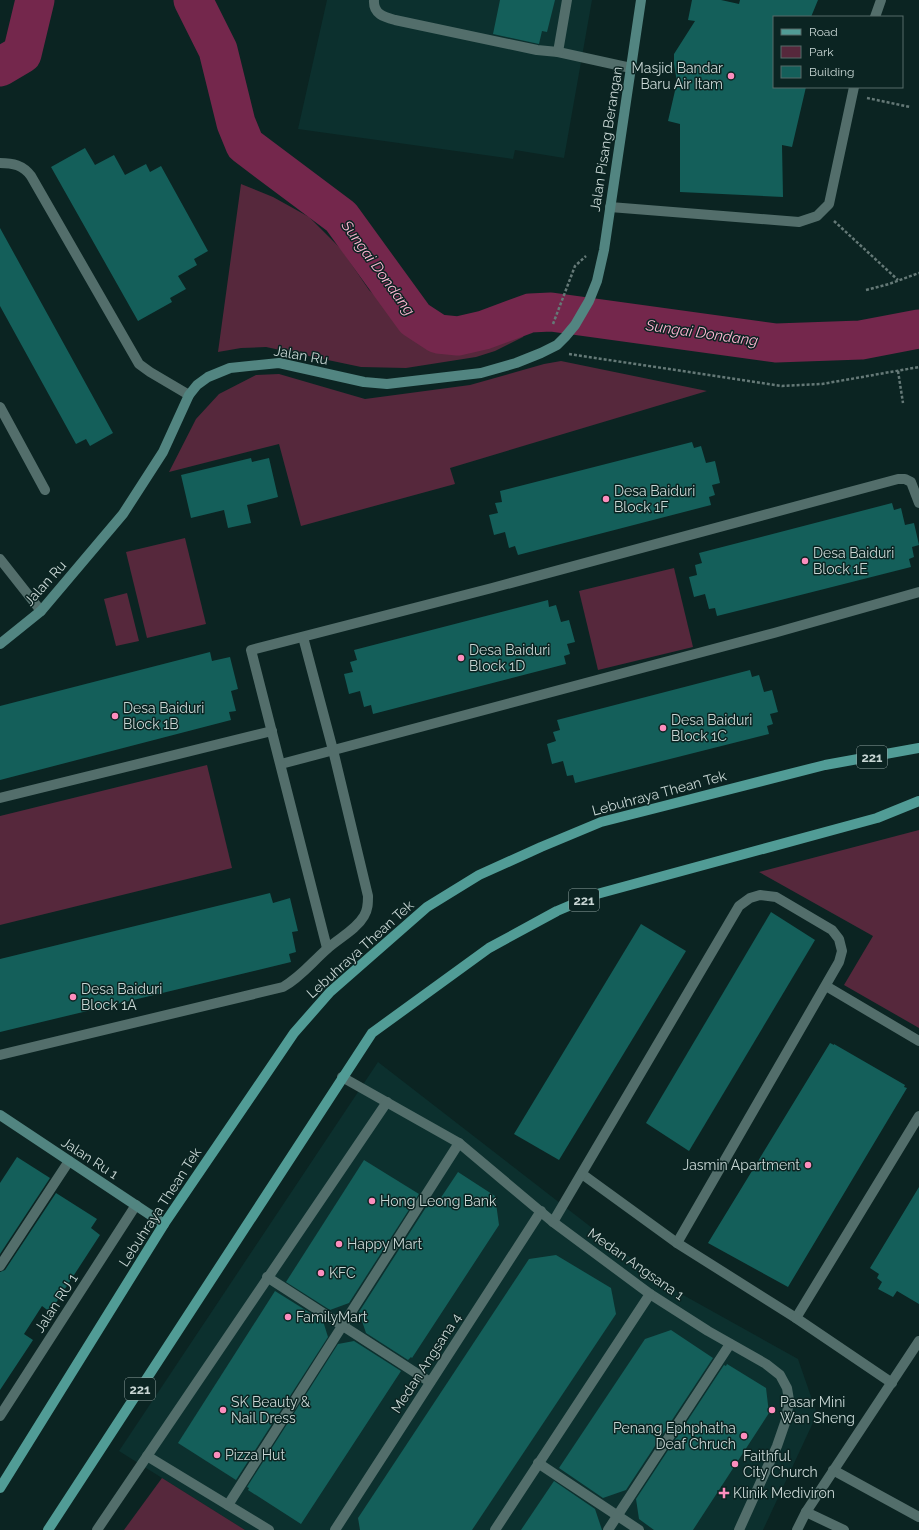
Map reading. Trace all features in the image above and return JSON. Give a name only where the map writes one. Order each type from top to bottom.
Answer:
[{"type":"main road","name":"Lebuhraya Thean Tek","points":[[0,1488],[164,1224],[294,1033],[330,992],[427,907],[479,875],[541,846],[601,822],[825,765],[919,748]]},
{"type":"main road","name":"221","points":[[48,1530],[372,1033],[489,948],[557,911],[597,894],[877,818],[919,801]]},
{"type":"street","points":[[374,0],[376,10],[380,15],[395,20],[631,68]]},
{"type":"street","points":[[558,52],[567,0]]},
{"type":"street","name":"Jalan Pisang Berangan","points":[[575,325],[589,301],[597,281],[604,250],[641,0]]},
{"type":"street","points":[[875,16],[881,0]]},
{"type":"street","points":[[610,208],[799,222],[817,216],[829,204],[854,88]]},
{"type":"street","points":[[0,163],[15,164],[26,168],[139,364],[189,395]]},
{"type":"street","name":"Jalan Ru","points":[[0,644],[42,611],[123,514],[163,452],[189,395],[208,377],[230,368],[279,363],[364,382],[387,384],[481,374],[541,353],[565,338],[575,325]]},
{"type":"street","points":[[0,407],[45,490]]},
{"type":"street","points":[[327,948],[251,650],[898,479],[905,479],[911,482],[919,503]]},
{"type":"street","points":[[0,559],[42,611]]},
{"type":"street","points":[[281,764],[774,633],[919,592]]},
{"type":"street","points":[[0,1055],[283,987],[295,980],[327,948],[358,923],[367,910],[368,896],[333,750],[303,637]]},
{"type":"street","points":[[0,798],[272,731]]},
{"type":"street","points":[[553,1222],[739,906],[750,898],[760,895],[776,897],[832,930],[839,939],[842,951],[839,962],[677,1243]]},
{"type":"street","points":[[826,986],[919,1041]]},
{"type":"street","name":"Medan Angsana 1","points":[[342,1077],[459,1143],[553,1222],[650,1294],[730,1344],[766,1364],[780,1375],[787,1388],[789,1400],[786,1420],[777,1446],[739,1530]]},
{"type":"street","points":[[97,1530],[387,1102]]},
{"type":"street","name":"Jalan Ru 1","points":[[0,1116],[164,1224]]},
{"type":"street","points":[[796,1318],[919,1116]]},
{"type":"street","points":[[228,1505],[459,1143]]},
{"type":"street","points":[[0,1266],[69,1161]]},
{"type":"street","points":[[582,1174],[677,1243],[796,1318],[892,1383]]},
{"type":"street","name":"Jalan RU 1","points":[[0,1416],[136,1205]]},
{"type":"street","name":"Medan Angsana 4","points":[[334,1530],[541,1211]]},
{"type":"street","points":[[267,1277],[430,1382]]},
{"type":"street","points":[[495,1530],[650,1294]]},
{"type":"street","points":[[797,1530],[806,1512],[833,1470],[919,1341]]},
{"type":"street","points":[[608,1530],[730,1344]]},
{"type":"street","points":[[147,1456],[269,1530]]},
{"type":"street","points":[[538,1463],[639,1530]]},
{"type":"street","points":[[833,1470],[919,1517]]},
{"type":"street","points":[[806,1512],[844,1530]]},
{"type":"path","points":[[875,100],[910,107]]},
{"type":"path","points":[[823,210],[898,280]]},
{"type":"path","points":[[553,325],[575,266],[586,256]]},
{"type":"path","points":[[866,290],[889,284],[919,273]]},
{"type":"path","points":[[564,354],[782,386],[822,384],[919,367]]},
{"type":"path","points":[[898,371],[903,403]]},
{"type":"shaded area","points":[[327,0],[592,0],[564,158],[515,150],[513,159],[298,129]]},
{"type":"shaded area","points":[[378,1062],[667,1286],[798,1359],[817,1414],[763,1530],[245,1530],[119,1451]]},
{"type":"green space","points":[[241,184],[273,197],[309,217],[341,249],[369,290],[401,319],[422,341],[440,349],[482,338],[531,318],[523,337],[495,351],[476,357],[406,368],[361,367],[266,347],[241,348],[218,352]]},
{"type":"green space","points":[[561,361],[707,391],[450,468],[455,484],[301,526],[279,444],[169,472],[196,419],[219,394],[256,375],[279,374],[365,399],[470,385],[544,364]]},
{"type":"green space","points":[[185,538],[206,624],[147,638],[126,552]]},
{"type":"green space","points":[[674,568],[693,647],[598,670],[579,591]]},
{"type":"green space","points":[[127,593],[139,641],[116,646],[104,599]]},
{"type":"green space","points":[[207,765],[232,868],[0,925],[0,816]]},
{"type":"green space","points":[[919,830],[919,1028],[844,985],[873,936],[759,872]]},
{"type":"green space","points":[[162,1478],[245,1530],[124,1530]]},
{"type":"building","points":[[500,0],[555,0],[547,32],[542,31],[539,44],[493,34]]},
{"type":"building","name":"Masjid Bandar Baru Air Itam","points":[[692,0],[721,0],[739,4],[740,0],[818,0],[811,16],[773,16],[773,88],[806,88],[792,147],[782,145],[783,197],[680,192],[680,124],[668,121],[677,82],[674,54],[695,21],[688,20]]},
{"type":"building","points":[[85,148],[95,165],[114,155],[125,175],[146,164],[150,172],[161,166],[208,251],[194,259],[197,265],[178,276],[186,289],[170,298],[172,302],[138,321],[51,167]]},
{"type":"building","points":[[0,228],[113,433],[90,446],[86,439],[76,444],[0,306]]},
{"type":"building","name":"Desa Baiduri Block 1F","points":[[692,442],[694,448],[701,446],[706,463],[715,461],[720,483],[712,485],[715,495],[709,497],[711,505],[518,555],[515,546],[509,548],[505,532],[494,535],[489,515],[498,513],[495,503],[502,502],[500,491]]},
{"type":"building","points":[[251,458],[252,462],[269,458],[278,497],[247,505],[251,523],[228,528],[224,510],[191,518],[181,475]]},
{"type":"building","name":"Desa Baiduri Block 1E","points":[[892,503],[894,510],[901,508],[905,525],[914,523],[919,545],[912,547],[914,557],[909,559],[911,567],[717,616],[715,608],[709,609],[705,594],[694,597],[689,577],[697,575],[695,565],[702,563],[699,553]]},
{"type":"building","name":"Desa Baiduri Block 1D","points":[[548,600],[549,607],[556,605],[561,622],[569,620],[575,642],[567,644],[570,654],[564,656],[566,664],[373,714],[371,705],[364,707],[360,691],[349,694],[344,674],[353,672],[350,662],[357,660],[354,650]]},
{"type":"building","name":"Desa Baiduri Block 1B","points":[[210,652],[212,661],[230,657],[238,689],[231,691],[236,711],[229,712],[231,720],[0,780],[0,706]]},
{"type":"building","name":"Desa Baiduri Block 1C","points":[[750,670],[752,677],[759,675],[764,692],[772,690],[778,712],[770,714],[773,724],[767,726],[769,734],[575,783],[573,775],[567,776],[563,761],[552,764],[547,744],[556,741],[553,732],[560,730],[557,720]]},
{"type":"building","name":"Desa Baiduri Block 1A","points":[[270,893],[273,903],[290,898],[298,931],[292,932],[296,952],[289,954],[291,962],[0,1032],[0,959]]},
{"type":"building","points":[[771,912],[815,940],[689,1151],[646,1123]]},
{"type":"building","points":[[641,924],[686,951],[559,1160],[514,1134]]},
{"type":"building","name":"Jasmin Apartment","points":[[830,1043],[905,1085],[904,1087],[907,1088],[788,1287],[708,1243]]},
{"type":"building","points":[[17,1157],[50,1178],[0,1254],[0,1183]]},
{"type":"building","points":[[364,1160],[419,1194],[349,1303],[330,1310],[286,1282]]},
{"type":"building","points":[[458,1172],[495,1196],[499,1225],[412,1358],[411,1357],[408,1360],[366,1333],[359,1312],[430,1201],[436,1205]]},
{"type":"building","points":[[919,1187],[919,1304],[897,1291],[893,1297],[878,1289],[882,1282],[877,1278],[879,1274],[870,1268]]},
{"type":"building","points":[[56,1193],[97,1219],[91,1228],[100,1235],[50,1312],[42,1306],[24,1334],[33,1340],[0,1390],[0,1272],[5,1270]]},
{"type":"building","points":[[556,1255],[611,1288],[616,1314],[472,1530],[360,1530],[358,1518],[529,1259]]},
{"type":"building","points":[[275,1291],[323,1321],[328,1337],[236,1480],[178,1443]]},
{"type":"building","points":[[671,1330],[713,1358],[626,1490],[603,1498],[559,1468],[645,1339]]},
{"type":"building","points":[[354,1341],[401,1371],[301,1524],[248,1490],[249,1488],[247,1487],[338,1344]]},
{"type":"building","points":[[727,1364],[766,1388],[769,1413],[693,1530],[654,1530],[639,1519],[636,1499],[724,1365],[726,1366]]},
{"type":"building","points":[[554,1481],[595,1509],[602,1530],[521,1530]]},
{"type":"waterway","name":"Sungai Dondang","points":[[0,67],[22,54],[35,0]]},
{"type":"waterway","name":"Sungai Dondang","points":[[193,0],[218,50],[236,123],[245,145],[341,217],[415,319],[438,334],[458,336],[484,330],[530,313],[551,312],[776,343],[861,340],[919,329]]},
{"type":"place","name":"Masjid Bandar Baru Air Itam","points":[[731,76]]},
{"type":"place","name":"Desa Baiduri Block 1F","points":[[606,499]]},
{"type":"place","name":"Desa Baiduri Block 1E","points":[[805,561]]},
{"type":"place","name":"Desa Baiduri Block 1D","points":[[461,658]]},
{"type":"place","name":"Desa Baiduri Block 1B","points":[[115,716]]},
{"type":"place","name":"Desa Baiduri Block 1C","points":[[663,728]]},
{"type":"place","name":"Desa Baiduri Block 1A","points":[[73,997]]},
{"type":"place","name":"Jasmin Apartment","points":[[808,1165]]},
{"type":"place","name":"Hong Leong Bank","points":[[372,1201]]},
{"type":"place","name":"Happy Mart","points":[[339,1244]]},
{"type":"place","name":"KFC","points":[[321,1273]]},
{"type":"place","name":"FamilyMart","points":[[288,1317]]},
{"type":"place","name":"SK Beauty & Nail Dress","points":[[223,1410]]},
{"type":"place","name":"Pasar Mini Wan Sheng","points":[[772,1410]]},
{"type":"place","name":"Penang Ephphatha Deaf Chruch","points":[[744,1436]]},
{"type":"place","name":"Pizza Hut","points":[[217,1455]]},
{"type":"place","name":"Faithful City Church","points":[[735,1464]]},
{"type":"place","name":"Klinik Mediviron","points":[[724,1493]]}]
